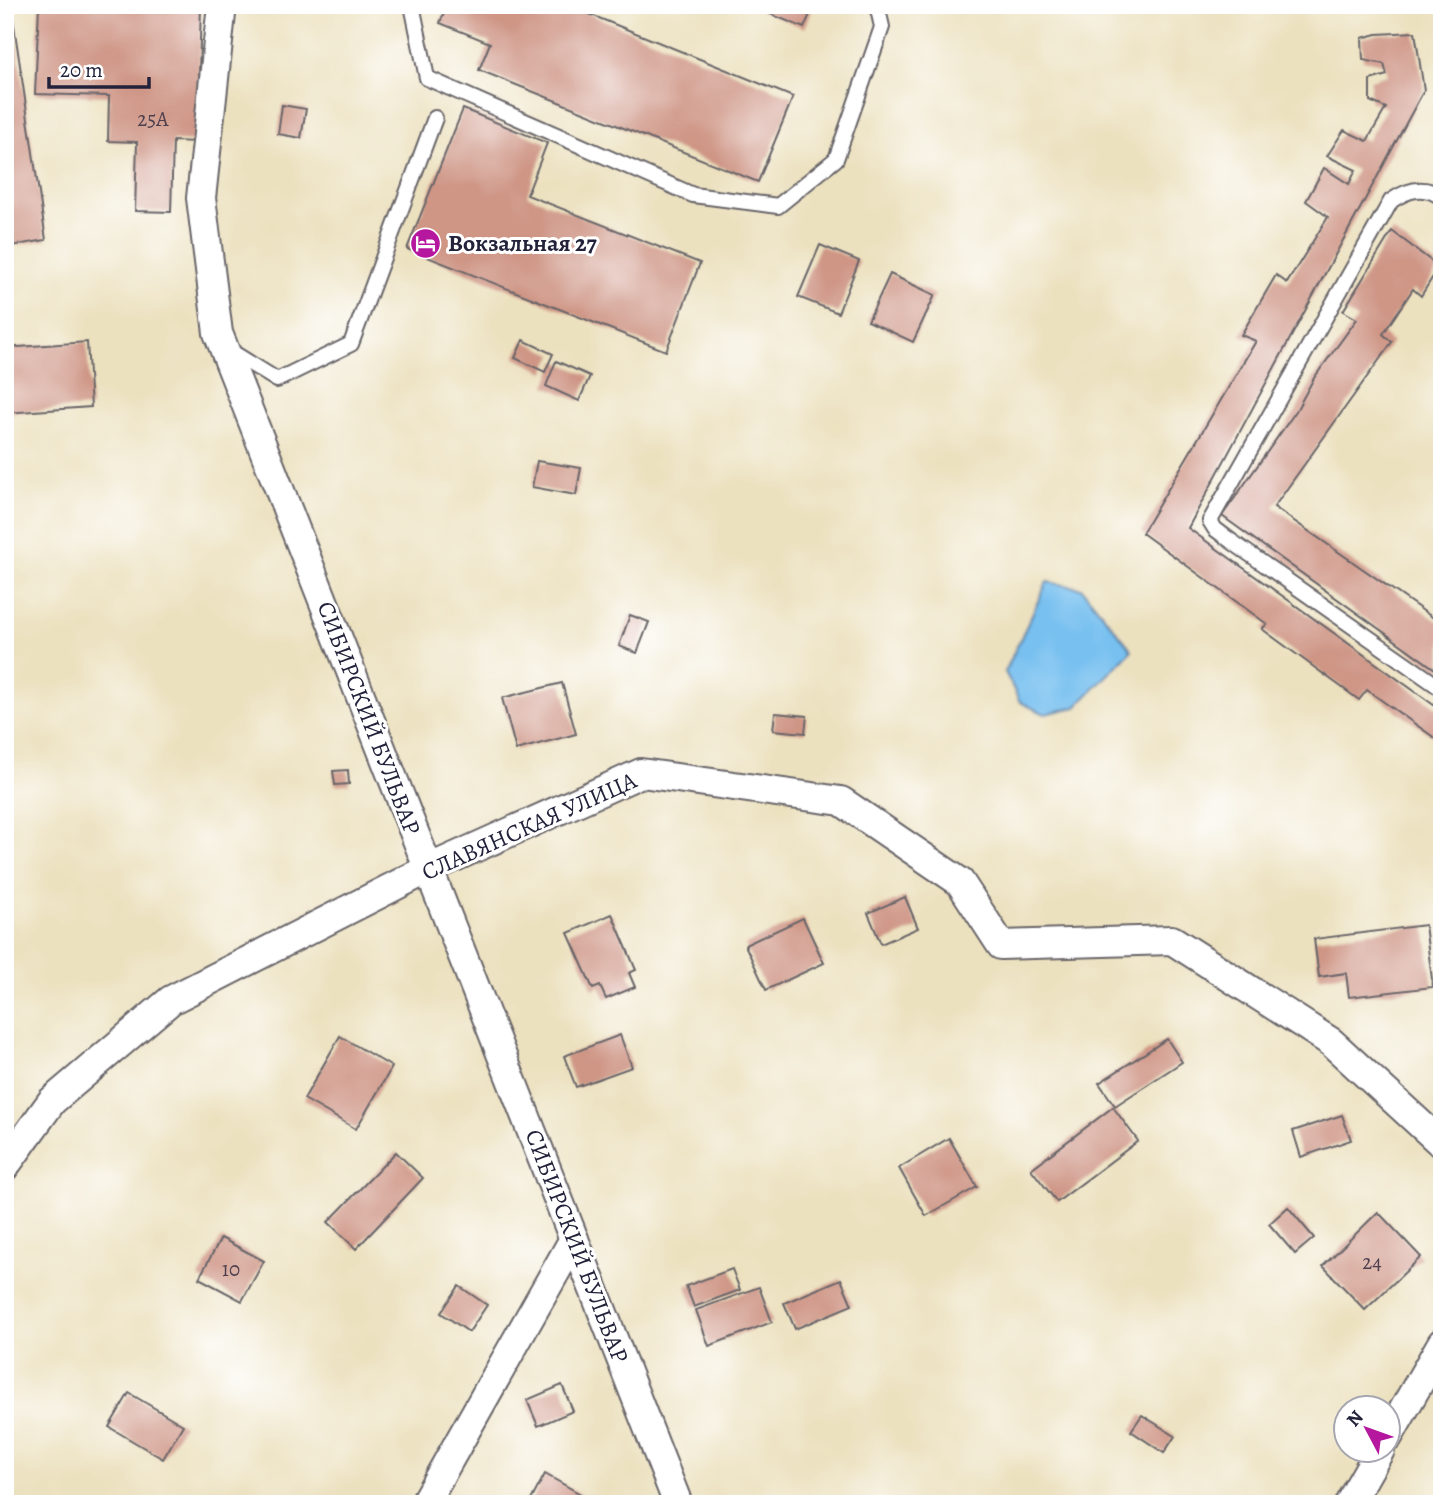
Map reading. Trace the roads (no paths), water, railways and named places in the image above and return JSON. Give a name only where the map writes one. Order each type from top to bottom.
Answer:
[{"type":"street","name":"СИБИРСКИЙ БУЛЬВАР","points":[[222,5],[201,198],[218,333],[678,1504]]},
{"type":"street","name":"СЛАВЯНСКАЯ УЛИЦА","points":[[5,1167],[52,1101],[171,1000],[428,869],[641,773],[841,801],[960,882],[1001,945],[1172,940],[1331,1042],[1442,1144]]},
{"type":"street","points":[[424,1504],[574,1239]]},
{"type":"street","points":[[1402,1413],[1442,1343]]},
{"type":"street","points":[[1349,1504],[1372,1464]]},
{"type":"lane","points":[[412,5],[427,78],[693,195],[778,206],[835,159],[882,27],[877,5]]},
{"type":"lane","points":[[223,346],[277,380],[351,344],[435,118]]},
{"type":"lane","points":[[1442,198],[1421,189],[1405,191],[1391,201],[1210,521],[1214,529],[1442,689]]},
{"type":"water","points":[[1047,582],[1081,588],[1132,650],[1076,707],[1045,714],[1020,702],[1005,672]]},
{"type":"place","name":"Вокзальная 27","points":[[425,243]]}]
